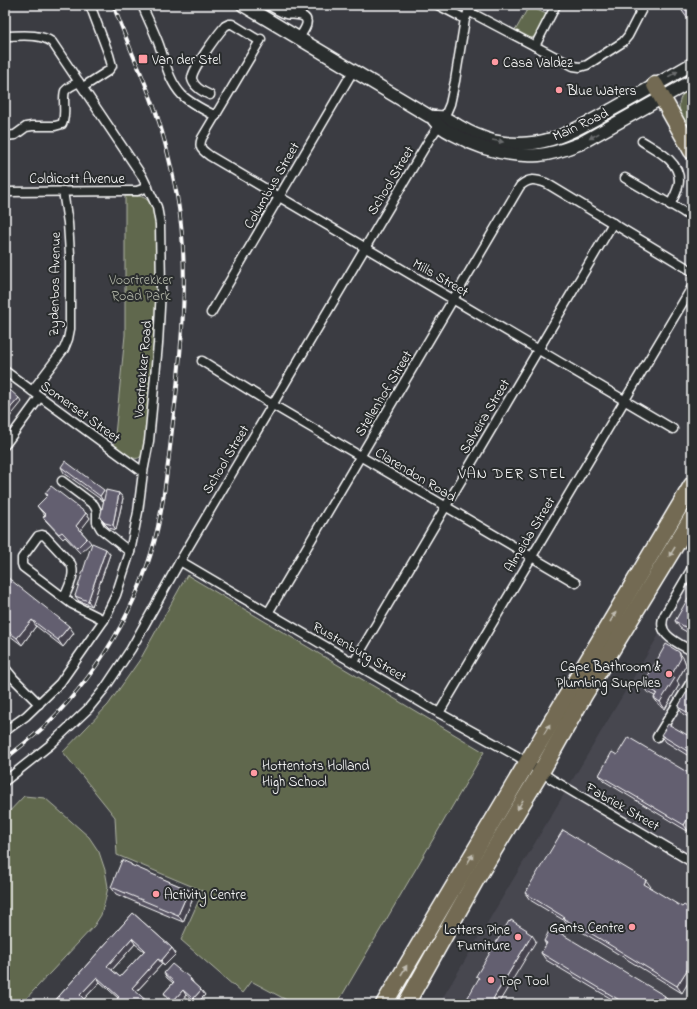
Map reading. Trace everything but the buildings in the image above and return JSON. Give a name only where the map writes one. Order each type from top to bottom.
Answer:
[{"type":"highway","points":[[658,92],[692,151]]},
{"type":"highway","points":[[384,1004],[692,485]]},
{"type":"highway","points":[[406,1004],[475,881],[541,772],[584,695],[692,518]]},
{"type":"main road","name":"Main Road","points":[[243,5],[438,120],[472,144],[489,150],[512,154],[541,155],[567,149],[581,143],[658,92],[692,64]]},
{"type":"main road","name":"Main Road","points":[[658,92],[692,81]]},
{"type":"street","points":[[5,136],[15,135],[26,127],[55,126],[62,124],[64,119],[64,94],[68,88],[81,84],[108,70],[112,66],[90,5]]},
{"type":"street","points":[[142,5],[158,42],[171,80],[176,89],[191,102],[216,116],[260,40],[232,24],[225,26],[195,68],[192,77],[192,80],[200,90],[210,95]]},
{"type":"street","points":[[268,5],[286,14],[302,16],[305,18],[307,26],[299,38]]},
{"type":"street","points":[[438,5],[468,12],[573,66],[580,68],[584,67],[624,41],[644,5]]},
{"type":"street","points":[[535,46],[556,5]]},
{"type":"street","name":"School Street","points":[[5,781],[50,745],[88,709],[105,688],[131,649],[180,561],[429,140],[438,120],[450,104],[468,12]]},
{"type":"street","name":"Voortrekker Road","points":[[5,36],[37,36],[46,38],[52,42],[148,187],[157,207],[160,224],[161,289],[158,344],[149,441],[130,552],[116,595],[104,620],[60,683],[26,716],[5,731]]},
{"type":"street","name":"Columbus Street","points":[[211,313],[353,71]]},
{"type":"street","name":"Mills Street","points":[[216,116],[200,143],[203,151],[210,156],[673,429]]},
{"type":"street","points":[[642,141],[662,153],[676,168],[679,181],[678,188],[670,204]]},
{"type":"street","points":[[625,178],[692,218]]},
{"type":"street","name":"Stellenhof Street","points":[[268,613],[520,186],[531,180],[538,180],[546,183],[612,223]]},
{"type":"street","name":"Coldicott Avenue","points":[[5,192],[137,191],[148,187]]},
{"type":"street","name":"Zydenbos Avenue","points":[[32,391],[64,349],[68,340],[70,329],[70,254],[68,223],[63,191]]},
{"type":"street","points":[[612,223],[692,271]]},
{"type":"street","name":"Salveira Street","points":[[354,662],[612,223]]},
{"type":"street","name":"Almeida Street","points":[[439,713],[692,287]]},
{"type":"street","name":"Clarendon Road","points":[[202,361],[272,405],[576,583]]},
{"type":"street","name":"Somerset Street","points":[[5,371],[143,472]]},
{"type":"street","points":[[5,445],[40,397]]},
{"type":"street","points":[[62,481],[94,505],[96,509],[97,522],[101,529],[130,552]]},
{"type":"street","points":[[64,598],[72,576],[71,564],[45,536],[38,536],[22,558],[23,567],[64,598],[72,604],[104,620]]},
{"type":"street","name":"Rustenburg Street","points":[[180,561],[527,763]]},
{"type":"street","points":[[692,568],[662,618],[662,626],[665,634],[692,651]]},
{"type":"street","points":[[5,668],[39,704]]},
{"type":"street","points":[[657,737],[692,680]]},
{"type":"street","name":"Fabriek Street","points":[[527,763],[692,862]]},
{"type":"shaded area","points":[[692,579],[692,1004],[439,1004]]},
{"type":"green space","points":[[529,6],[546,14],[536,35],[530,38],[515,31]]},
{"type":"green space","points":[[692,87],[692,135],[682,116],[679,103],[685,92]]},
{"type":"green space","name":"Voortrekker Road Park","points":[[125,196],[142,197],[148,200],[153,208],[157,234],[157,278],[153,353],[143,453],[137,458],[129,456],[114,445],[125,335]]},
{"type":"green space","name":"Hottentots Holland High School","points":[[187,575],[484,752],[337,1004],[294,1004],[251,981],[242,993],[181,940],[203,891],[117,855],[115,817],[63,752],[108,705],[141,658]]},
{"type":"green space","points":[[24,796],[45,798],[89,837],[99,852],[105,870],[108,887],[101,915],[94,926],[21,1004],[5,1004],[5,816]]},
{"type":"railway","points":[[5,759],[46,725],[87,678],[105,653],[134,599],[145,570],[154,541],[166,482],[183,321],[184,271],[181,221],[177,196],[161,127],[113,5]]},
{"type":"place","name":"Van der Stel","points":[[143,59]]},
{"type":"place","name":"Casa Valdez","points":[[495,62]]},
{"type":"place","name":"Blue Waters","points":[[559,90]]},
{"type":"place","name":"Cape Bathroom & Plumbing Supplies","points":[[669,674]]},
{"type":"place","name":"Hottentots Holland High School","points":[[254,773]]},
{"type":"place","name":"Activity Centre","points":[[156,894]]},
{"type":"place","name":"Gants Centre","points":[[632,927]]},
{"type":"place","name":"Lotters Pine Furniture","points":[[518,937]]},
{"type":"place","name":"Top Tool","points":[[491,980]]},
{"type":"district","name":"VAN DER STEL","points":[[512,473]]}]
